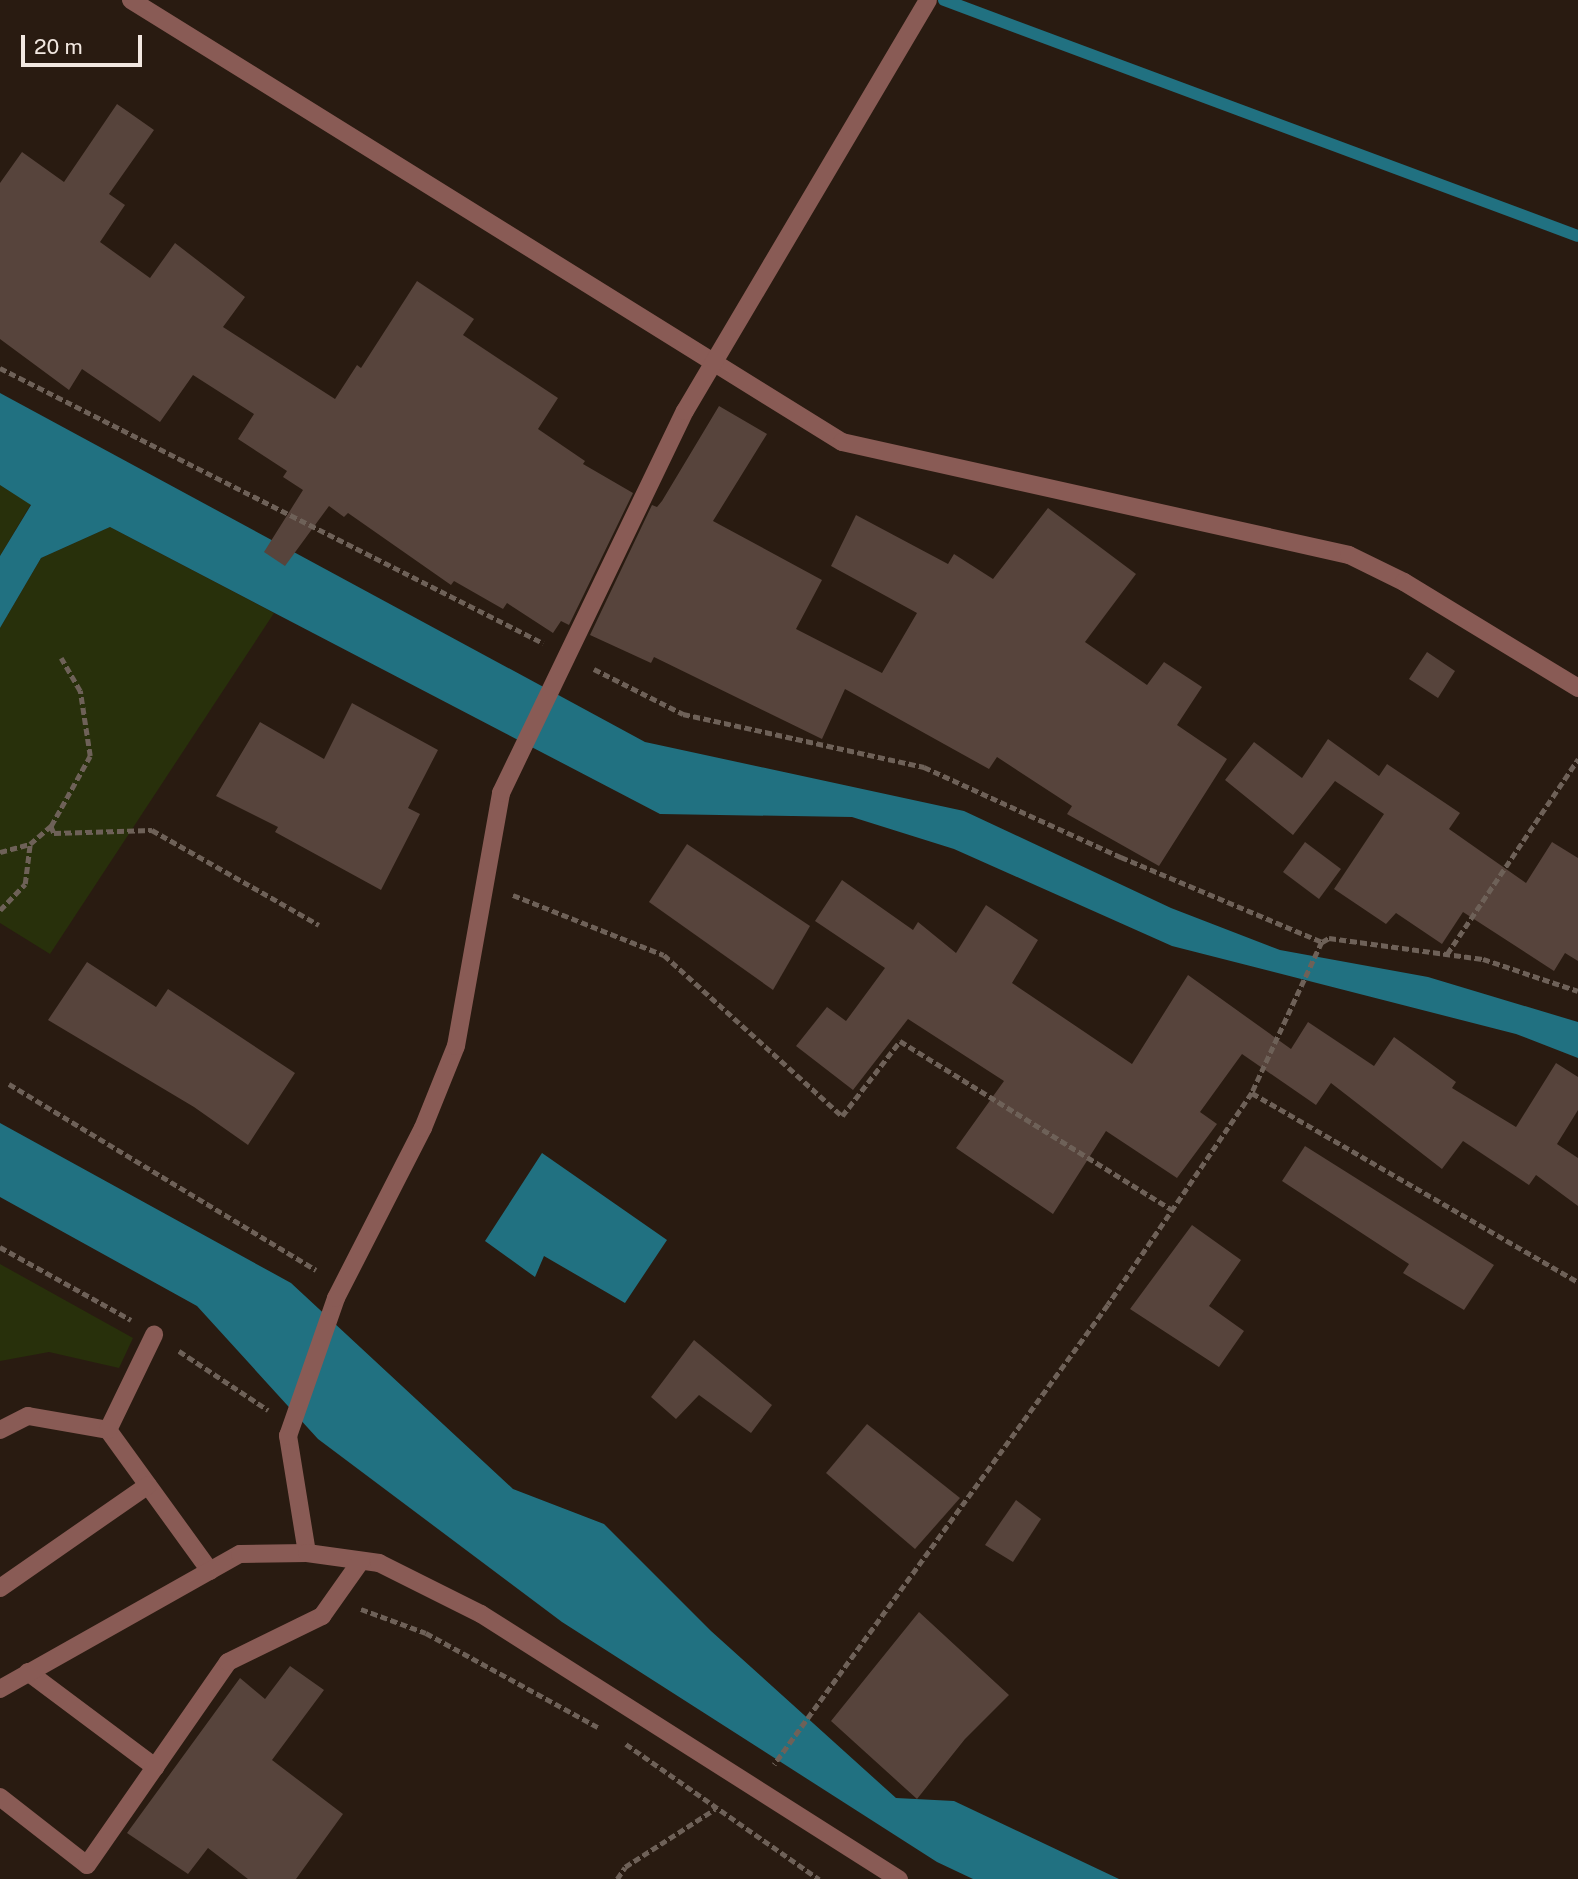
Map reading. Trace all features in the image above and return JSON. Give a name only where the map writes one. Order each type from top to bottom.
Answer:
[{"type":"street","points":[[131,0],[842,442],[1349,555],[1404,582],[1578,688]]},
{"type":"street","points":[[307,1553],[288,1436],[340,1292],[422,1128],[456,1046],[501,793],[565,654],[685,411],[928,0]]},
{"type":"street","points":[[108,1430],[154,1335]]},
{"type":"street","points":[[0,1430],[29,1416],[108,1430],[209,1571]]},
{"type":"street","points":[[0,1588],[148,1485]]},
{"type":"street","points":[[0,1689],[240,1554],[307,1553],[379,1563],[481,1614],[899,1879]]},
{"type":"street","points":[[0,1797],[87,1865],[228,1662],[322,1616],[361,1561]]},
{"type":"street","points":[[29,1672],[155,1767]]},
{"type":"path","points":[[0,368],[683,714],[924,767],[1121,858],[1322,942]]},
{"type":"path","points":[[0,852],[30,844],[51,827],[90,756],[80,691],[61,658]]},
{"type":"path","points":[[1447,954],[1578,759]]},
{"type":"path","points":[[51,827],[54,833],[152,831],[318,925]]},
{"type":"path","points":[[0,910],[25,884],[30,844]]},
{"type":"path","points":[[485,884],[664,955],[842,1116],[900,1041],[1172,1210]]},
{"type":"path","points":[[756,1788],[1108,1305],[1252,1093],[1322,942],[1329,939],[1483,959],[1578,991]]},
{"type":"path","points":[[9,1084],[340,1292]]},
{"type":"path","points":[[1252,1093],[1578,1282]]},
{"type":"path","points":[[334,1599],[426,1633],[610,1733]]},
{"type":"path","points":[[621,1741],[819,1879]]},
{"type":"path","points":[[617,1879],[625,1867],[715,1809]]},
{"type":"green space","points":[[0,485],[31,504],[0,556]]},
{"type":"green space","points":[[110,527],[274,613],[50,954],[0,923],[0,628],[41,558]]},
{"type":"green space","points":[[0,1264],[133,1338],[119,1368],[49,1352],[0,1361]]},
{"type":"water","points":[[0,393],[645,742],[964,811],[1171,908],[1280,950],[1428,977],[1578,1022],[1578,1058],[1516,1034],[1172,946],[954,849],[852,817],[660,814],[110,527],[41,558],[0,628],[0,556],[31,505],[0,485]]},
{"type":"water","points":[[0,1123],[291,1283],[513,1489],[604,1524],[711,1631],[896,1798],[954,1801],[1119,1879],[973,1879],[937,1862],[562,1622],[318,1439],[197,1306],[0,1197]]},
{"type":"water","points":[[542,1153],[667,1240],[625,1303],[544,1256],[535,1277],[485,1241]]},
{"type":"building","points":[[117,104],[154,130],[109,194],[125,205],[100,242],[150,278],[175,243],[245,297],[223,327],[335,399],[357,365],[361,368],[417,281],[474,319],[463,335],[558,398],[538,429],[585,461],[583,464],[633,493],[569,625],[561,621],[553,633],[507,603],[503,609],[454,581],[451,585],[348,513],[344,517],[329,506],[285,566],[264,552],[303,490],[283,477],[287,471],[238,439],[254,414],[193,375],[160,422],[82,369],[69,390],[0,339],[0,183],[22,152],[64,182]]},
{"type":"building","points":[[719,406],[767,434],[713,521],[822,580],[796,629],[882,673],[917,613],[831,566],[856,515],[948,564],[954,554],[993,579],[1048,508],[1136,574],[1085,642],[1147,685],[1164,662],[1202,687],[1177,725],[1227,759],[1159,866],[1067,814],[1072,806],[997,757],[989,769],[845,689],[822,739],[654,657],[651,663],[590,635],[652,505],[657,507],[662,501]]},
{"type":"building","points":[[1427,652],[1455,671],[1438,698],[1409,679]]},
{"type":"building","points":[[352,703],[438,750],[408,808],[420,814],[381,890],[275,832],[278,827],[216,796],[260,722],[324,759]]},
{"type":"building","points":[[1328,739],[1379,776],[1387,764],[1460,813],[1449,829],[1526,883],[1552,842],[1578,858],[1578,961],[1565,953],[1554,971],[1463,912],[1442,944],[1396,913],[1386,924],[1334,889],[1384,814],[1335,781],[1293,835],[1225,780],[1254,742],[1302,778]]},
{"type":"building","points":[[1305,842],[1341,869],[1319,899],[1283,872]]},
{"type":"building","points":[[687,844],[810,926],[773,990],[649,902]]},
{"type":"building","points":[[842,880],[913,930],[918,922],[956,953],[986,905],[1038,940],[1012,983],[1132,1064],[1188,975],[1291,1049],[1308,1022],[1374,1066],[1394,1037],[1456,1082],[1452,1088],[1516,1127],[1556,1063],[1578,1077],[1578,1110],[1557,1144],[1578,1158],[1578,1206],[1536,1175],[1529,1185],[1463,1141],[1442,1169],[1331,1083],[1316,1105],[1242,1054],[1200,1112],[1217,1124],[1177,1178],[1106,1131],[1053,1214],[956,1148],[1004,1081],[908,1019],[853,1090],[796,1046],[827,1007],[846,1021],[885,968],[815,921]]},
{"type":"building","points":[[87,962],[156,1007],[168,989],[295,1073],[248,1145],[194,1107],[48,1020]]},
{"type":"building","points":[[1305,1146],[1494,1265],[1464,1310],[1403,1273],[1409,1264],[1282,1181]]},
{"type":"building","points":[[1192,1225],[1241,1260],[1209,1306],[1244,1331],[1219,1367],[1130,1309]]},
{"type":"building","points":[[694,1340],[772,1405],[751,1433],[699,1395],[676,1419],[651,1397]]},
{"type":"building","points":[[867,1424],[960,1498],[915,1549],[826,1473]]},
{"type":"building","points":[[1016,1500],[1041,1519],[1013,1562],[985,1545]]},
{"type":"building","points":[[919,1612],[1009,1695],[965,1739],[917,1799],[831,1721]]},
{"type":"building","points":[[290,1666],[324,1690],[272,1760],[343,1814],[296,1879],[248,1879],[208,1848],[188,1874],[127,1833],[240,1678],[265,1699]]},
{"type":"waterway","points":[[944,0],[1578,236]]}]
